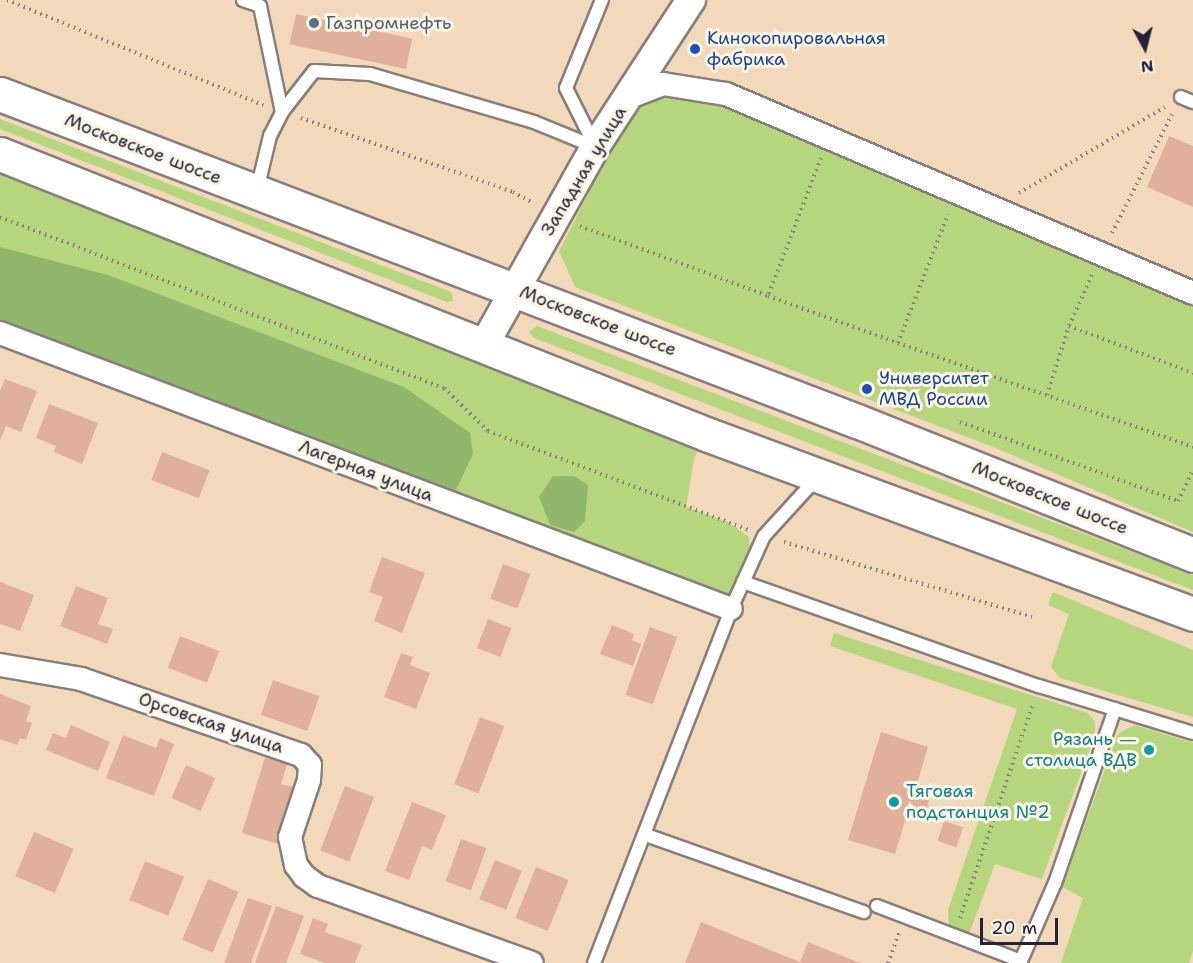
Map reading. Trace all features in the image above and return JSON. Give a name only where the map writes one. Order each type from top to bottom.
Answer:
[{"type":"main road","name":"Московское шоссе","points":[[0,94],[516,290],[1193,555]]},
{"type":"main road","points":[[0,154],[818,477],[1193,614]]},
{"type":"street","name":"Западная улица","points":[[484,345],[595,147],[691,0]]},
{"type":"street","points":[[627,98],[663,84],[726,94],[996,207],[1193,293]]},
{"type":"street","name":"Лагерная улица","points":[[0,333],[731,609]]},
{"type":"street","name":"Орсовская улица","points":[[0,664],[81,679],[301,755],[310,765],[309,780],[290,837],[296,865],[304,876],[318,886],[532,963]]},
{"type":"lane","points":[[243,0],[260,6],[282,112]]},
{"type":"lane","points":[[595,147],[566,88],[602,0]]},
{"type":"lane","points":[[257,192],[270,136],[282,112],[314,71],[370,74],[534,122],[595,147]]},
{"type":"lane","points":[[594,963],[646,835],[731,609],[764,536],[818,477]]},
{"type":"lane","points":[[743,582],[1039,686],[1193,733]]},
{"type":"lane","points":[[877,906],[1020,962],[1054,884],[1115,709]]},
{"type":"lane","points":[[646,835],[864,912]]},
{"type":"path","points":[[7,0],[282,112],[513,192],[556,215],[768,296],[1193,447]]},
{"type":"path","points":[[996,207],[1187,100]]},
{"type":"path","points":[[768,296],[829,138]]},
{"type":"path","points":[[898,343],[957,191]]},
{"type":"path","points":[[0,218],[444,388],[488,431],[764,536],[1032,618]]},
{"type":"path","points":[[1047,395],[1069,326]]},
{"type":"path","points":[[960,422],[1178,501],[1193,470]]},
{"type":"path","points":[[1186,488],[1193,487]]},
{"type":"path","points":[[954,936],[1039,686]]},
{"type":"path","points":[[888,963],[906,917]]},
{"type":"green space","points":[[656,96],[725,105],[954,199],[1193,307],[1193,532],[993,447],[575,287],[559,251],[629,114]]},
{"type":"green space","points":[[0,119],[451,292],[453,301],[447,302],[0,129]]},
{"type":"green space","points":[[0,167],[706,434],[694,459],[686,507],[728,522],[749,537],[751,566],[731,609],[0,333]]},
{"type":"green space","points":[[0,247],[108,275],[404,387],[470,433],[473,454],[450,502],[0,333]]},
{"type":"green space","points":[[537,326],[1193,575],[1193,590],[534,338],[529,332]]},
{"type":"green space","points":[[553,476],[574,476],[588,485],[585,521],[574,532],[550,525],[539,497]]},
{"type":"green space","points":[[1053,592],[1193,650],[1193,717],[1060,678],[1051,667],[1069,614],[1048,605]]},
{"type":"green space","points":[[834,633],[1088,713],[1095,722],[1095,735],[1042,879],[995,864],[969,934],[949,926],[948,910],[1017,709],[830,646]]},
{"type":"green space","points":[[1135,725],[1193,743],[1193,951],[1189,963],[1061,963],[1083,898],[1062,887],[1118,734]]},
{"type":"building","points":[[296,14],[412,39],[406,69],[290,44]]},
{"type":"building","points":[[1169,136],[1193,146],[1193,207],[1147,187]]},
{"type":"building","points":[[5,379],[37,391],[21,432],[6,426],[0,441],[0,391]]},
{"type":"building","points":[[49,404],[98,423],[82,464],[54,452],[56,446],[36,438]]},
{"type":"building","points":[[162,452],[210,470],[199,498],[151,480]]},
{"type":"building","points":[[382,557],[425,573],[402,633],[374,621],[383,597],[369,592]]},
{"type":"building","points":[[503,564],[530,574],[518,609],[490,599]]},
{"type":"building","points":[[0,582],[34,595],[20,631],[0,624]]},
{"type":"building","points":[[76,586],[108,598],[98,624],[113,629],[107,644],[60,626]]},
{"type":"building","points":[[488,619],[511,628],[500,657],[477,648]]},
{"type":"building","points":[[612,625],[634,634],[632,640],[641,644],[633,666],[600,654]]},
{"type":"building","points":[[650,627],[677,637],[653,705],[625,695]]},
{"type":"building","points":[[180,636],[219,651],[207,683],[168,668]]},
{"type":"building","points":[[401,653],[413,657],[410,665],[430,673],[416,709],[384,697]]},
{"type":"building","points":[[273,680],[319,696],[307,731],[261,715]]},
{"type":"building","points":[[0,694],[31,706],[26,721],[32,723],[26,740],[20,738],[17,745],[0,739]]},
{"type":"building","points":[[480,717],[504,726],[478,794],[454,784]]},
{"type":"building","points":[[71,725],[110,742],[98,771],[46,750],[53,733],[66,738]]},
{"type":"building","name":"Тяговая подстанция №2","points":[[881,732],[928,747],[916,787],[932,792],[924,816],[908,811],[895,854],[848,840]]},
{"type":"building","points":[[123,735],[156,748],[160,738],[174,744],[154,796],[106,778]]},
{"type":"building","points":[[265,757],[287,764],[281,784],[294,787],[278,844],[242,833]]},
{"type":"building","points":[[186,765],[215,778],[201,811],[171,798]]},
{"type":"building","points":[[345,786],[374,797],[349,862],[320,850]]},
{"type":"building","points":[[412,802],[446,815],[432,850],[422,846],[409,880],[385,871]]},
{"type":"building","points":[[944,821],[963,827],[957,847],[938,841]]},
{"type":"building","points":[[34,832],[74,849],[55,893],[15,876]]},
{"type":"building","points":[[461,839],[486,848],[471,891],[446,881]]},
{"type":"building","points":[[495,860],[522,871],[506,910],[479,899]]},
{"type":"building","points":[[145,861],[184,877],[168,916],[129,900]]},
{"type":"building","points":[[536,867],[568,880],[548,931],[515,918]]},
{"type":"building","points":[[208,879],[238,892],[213,953],[182,940]]},
{"type":"building","points":[[248,898],[272,906],[251,963],[224,963]]},
{"type":"building","points":[[276,906],[304,916],[286,963],[255,963]]},
{"type":"building","points":[[313,918],[328,924],[325,932],[362,945],[355,963],[325,963],[300,954]]},
{"type":"building","points":[[701,922],[800,962],[808,942],[860,963],[685,963]]},
{"type":"place","name":"Газпромнефть","points":[[314,23]]},
{"type":"place","name":"Кинокопировальная фабрика","points":[[695,49]]},
{"type":"place","name":"Университет МВД России","points":[[867,389]]},
{"type":"place","name":"Рязань — столица ВДВ","points":[[1149,750]]},
{"type":"place","name":"Тяговая подстанция №2","points":[[894,802]]}]
